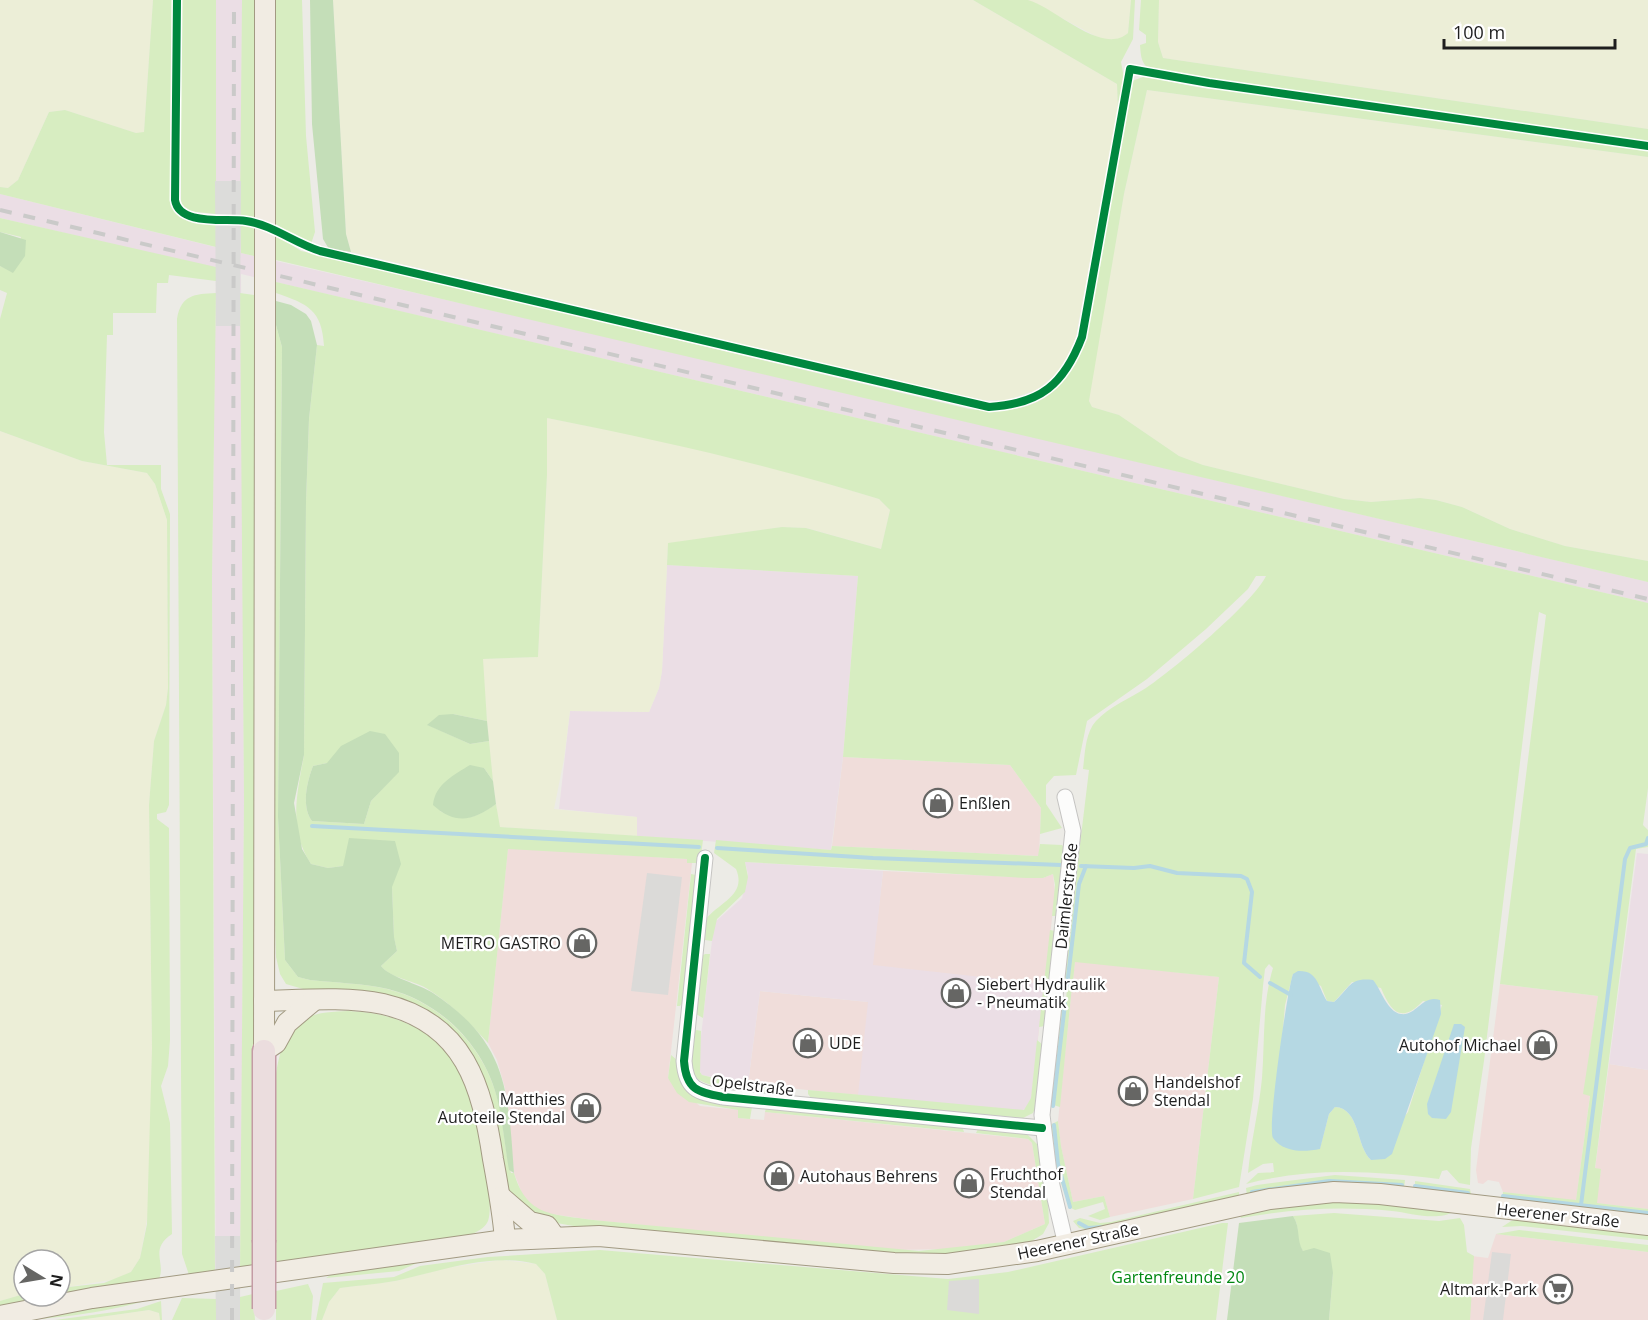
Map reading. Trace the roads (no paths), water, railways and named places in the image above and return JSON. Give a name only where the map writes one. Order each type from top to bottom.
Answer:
[{"type":"highway","points":[[264,1052],[264,1314]]},
{"type":"main road","points":[[264,1052],[265,0]]},
{"type":"main road","points":[[264,1001],[356,1001],[388,1006],[423,1020],[447,1039],[470,1069],[480,1092],[501,1197],[506,1240]]},
{"type":"main road","points":[[264,1052],[276,1042],[287,1023],[313,1001]]},
{"type":"main road","name":"Heerener Straße","points":[[0,1316],[92,1298],[506,1240],[554,1236],[629,1238],[914,1264],[977,1261],[1066,1245],[1270,1199],[1334,1192],[1380,1194],[1648,1225]]},
{"type":"main road","points":[[501,1197],[530,1222],[547,1226],[554,1236]]},
{"type":"street","name":"Daimlerstraße","points":[[1065,796],[1073,831],[1042,1099],[1042,1128],[1049,1173],[1066,1245]]},
{"type":"street","name":"Opelstraße","points":[[705,858],[684,1061],[685,1076],[693,1088],[723,1096],[1042,1128]]},
{"type":"water","points":[[1305,971],[1314,976],[1327,1001],[1334,1002],[1350,985],[1359,980],[1373,980],[1388,1005],[1401,1014],[1411,1012],[1429,1000],[1440,1000],[1441,1014],[1392,1154],[1385,1159],[1371,1160],[1366,1154],[1349,1114],[1335,1107],[1329,1114],[1320,1149],[1301,1151],[1288,1149],[1273,1138],[1275,1087],[1282,1031],[1293,974]]},
{"type":"water","points":[[1454,1024],[1461,1024],[1465,1027],[1451,1112],[1446,1119],[1432,1118],[1428,1114],[1427,1104]]},
{"type":"waterway","points":[[312,826],[699,847]]},
{"type":"waterway","points":[[1581,1205],[1625,859],[1630,848],[1646,844],[1648,838]]},
{"type":"waterway","points":[[717,848],[873,858],[1061,865]]},
{"type":"waterway","points":[[1081,866],[1134,868],[1150,866],[1177,873],[1241,876],[1247,879],[1252,892],[1244,963],[1260,977]]},
{"type":"waterway","points":[[1067,986],[1079,884],[1086,866]]},
{"type":"waterway","points":[[1270,983],[1291,995]]},
{"type":"waterway","points":[[1053,1106],[1065,1004]]},
{"type":"waterway","points":[[1054,1125],[1058,1164],[1070,1207]]},
{"type":"waterway","points":[[1252,1192],[1329,1181],[1402,1185]]},
{"type":"waterway","points":[[1415,1186],[1468,1193]]},
{"type":"waterway","points":[[1503,1196],[1648,1213]]},
{"type":"waterway","points":[[1079,1223],[1088,1228],[1103,1227]]},
{"type":"railway","points":[[232,1320],[234,0]]},
{"type":"railway","points":[[0,210],[1648,599]]},
{"type":"place","name":"Enßlen","points":[[938,803]]},
{"type":"place","name":"METRO GASTRO","points":[[582,943]]},
{"type":"place","name":"Siebert Hydraulik - Pneumatik","points":[[956,993]]},
{"type":"place","name":"UDE","points":[[808,1043]]},
{"type":"place","name":"Autohof Michael","points":[[1542,1045]]},
{"type":"place","name":"Handelshof Stendal","points":[[1133,1091]]},
{"type":"place","name":"Matthies Autoteile Stendal","points":[[586,1108]]},
{"type":"place","name":"Autohaus Behrens","points":[[779,1176]]},
{"type":"place","name":"Fruchthof Stendal","points":[[969,1183]]},
{"type":"place","name":"Altmark-Park","points":[[1558,1289]]},
{"type":"park label","name":"Gartenfreunde 20","points":[[1178,1277]]}]
